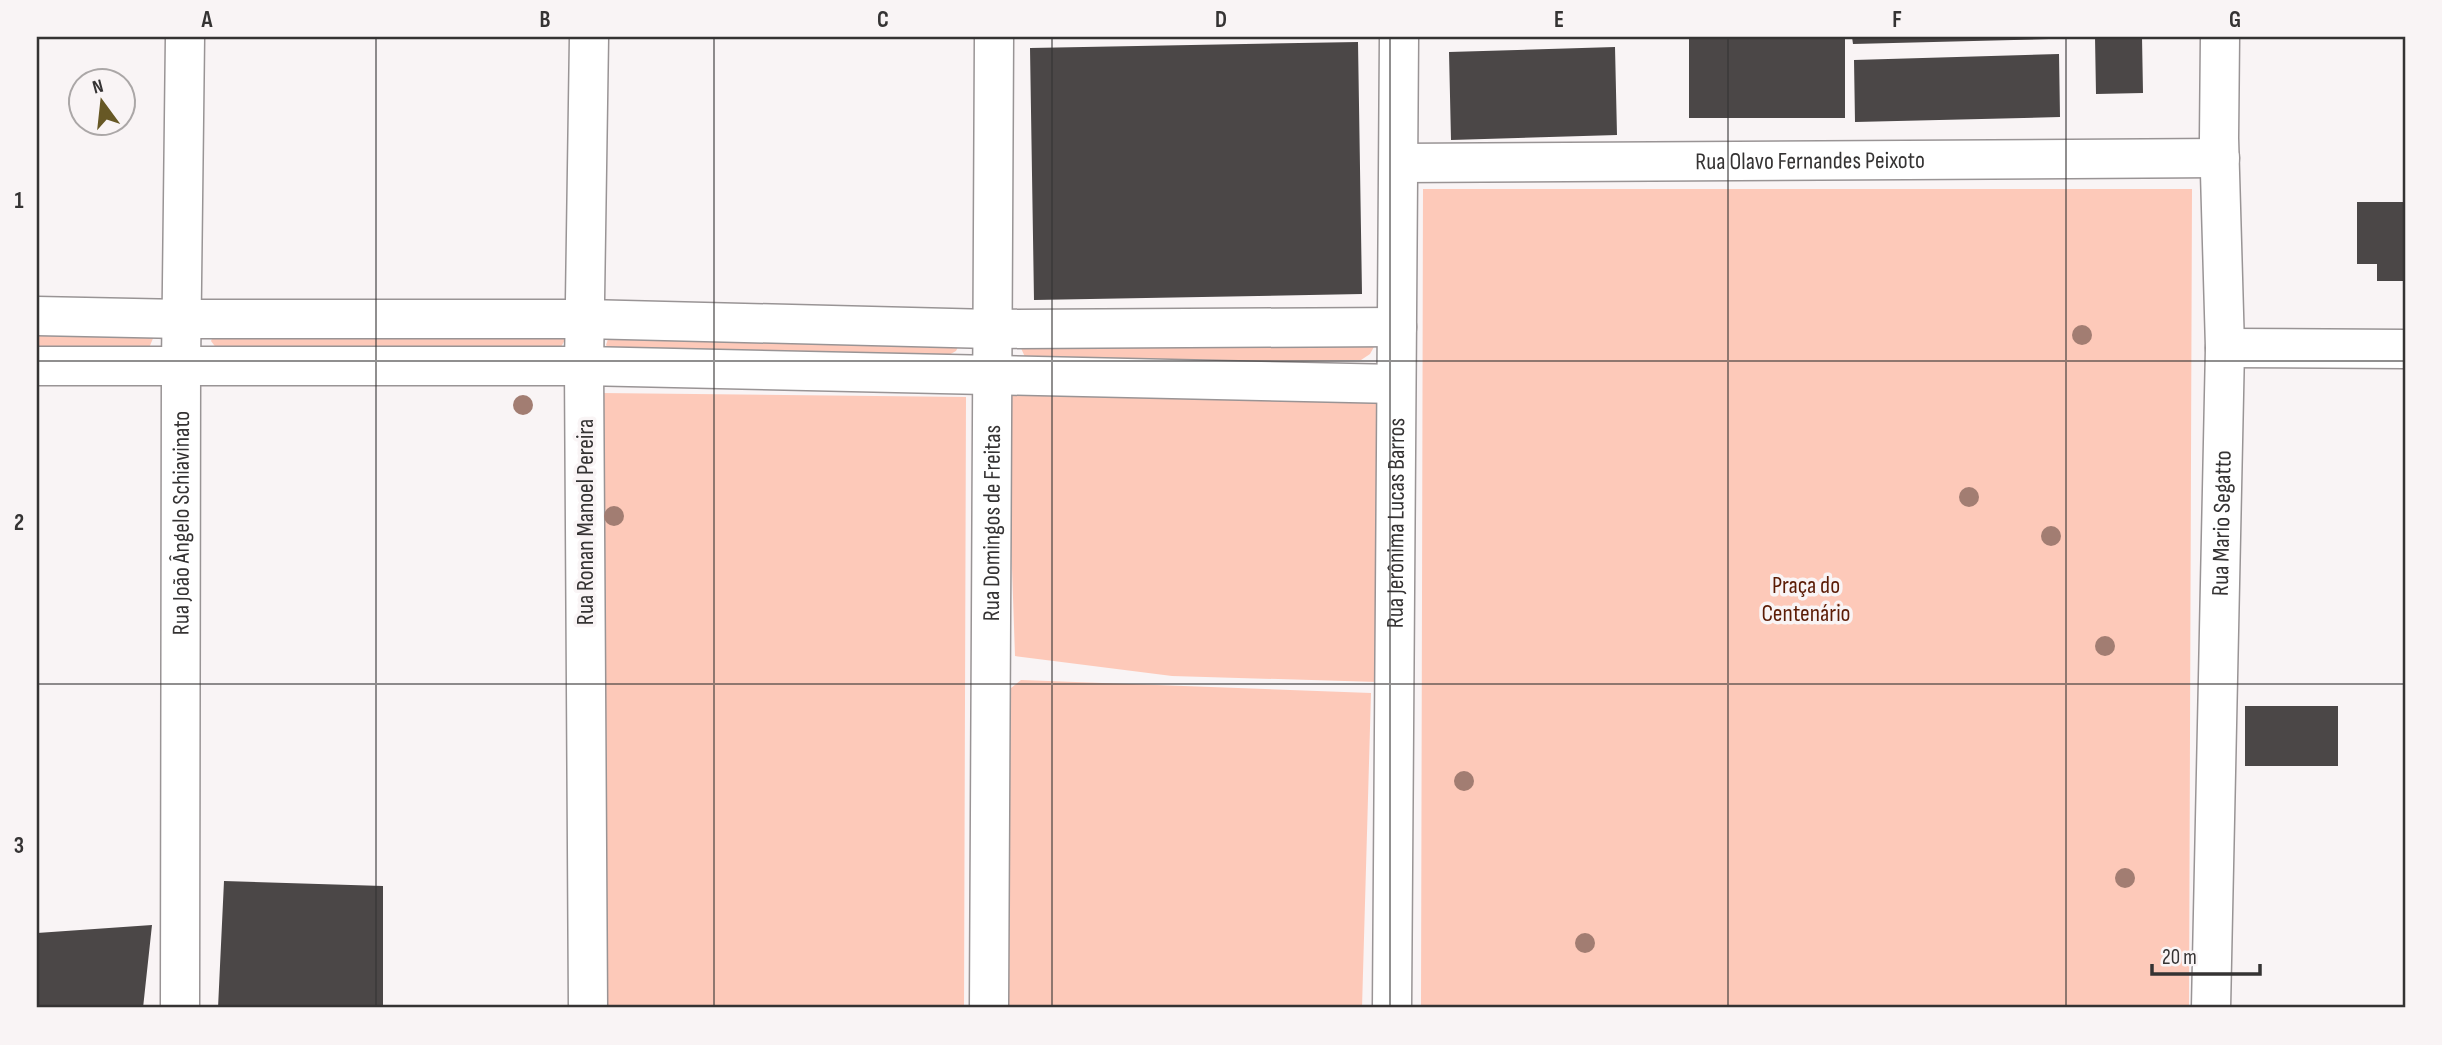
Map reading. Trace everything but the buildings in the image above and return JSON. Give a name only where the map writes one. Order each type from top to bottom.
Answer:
[{"type":"street","name":"Rua João Ângelo Schiavinato","points":[[180,1008],[181,365],[186,37]]},
{"type":"street","name":"Rua Ronan Manoel Pereira","points":[[588,1008],[584,366],[589,37]]},
{"type":"street","name":"Rua Domingos de Freitas","points":[[989,1008],[994,37]]},
{"type":"street","name":"Rua Jerônima Lucas Barros","points":[[1392,1008],[1399,37]]},
{"type":"street","name":"Rua Mario Segatto","points":[[2211,1008],[2225,348],[2220,37]]},
{"type":"street","name":"Rua Olavo Fernandes Peixoto","points":[[1399,163],[2220,158]]},
{"type":"street","points":[[37,316],[182,319],[585,319],[991,329],[1397,327]]},
{"type":"street","points":[[2225,348],[2405,349]]},
{"type":"street","points":[[37,366],[584,366],[1396,384]]},
{"type":"green space","name":"Praça do Centenário","points":[[1423,189],[2192,189],[2189,1008],[1421,1008]]},
{"type":"green space","points":[[37,323],[154,336],[149,348],[37,354]]},
{"type":"green space","points":[[216,329],[566,338],[561,347],[217,349],[211,341]]},
{"type":"green space","points":[[610,333],[961,341],[956,351],[947,356],[612,353],[606,345]]},
{"type":"green space","points":[[1375,345],[1370,354],[1361,360],[1035,362],[1025,357],[1020,346]]},
{"type":"green space","points":[[1006,392],[1376,402],[1378,682],[1172,676],[1015,656]]},
{"type":"green space","points":[[601,393],[966,397],[964,1008],[606,1008]]},
{"type":"green space","points":[[1021,680],[1371,693],[1362,1008],[1005,1008],[1006,692]]}]
